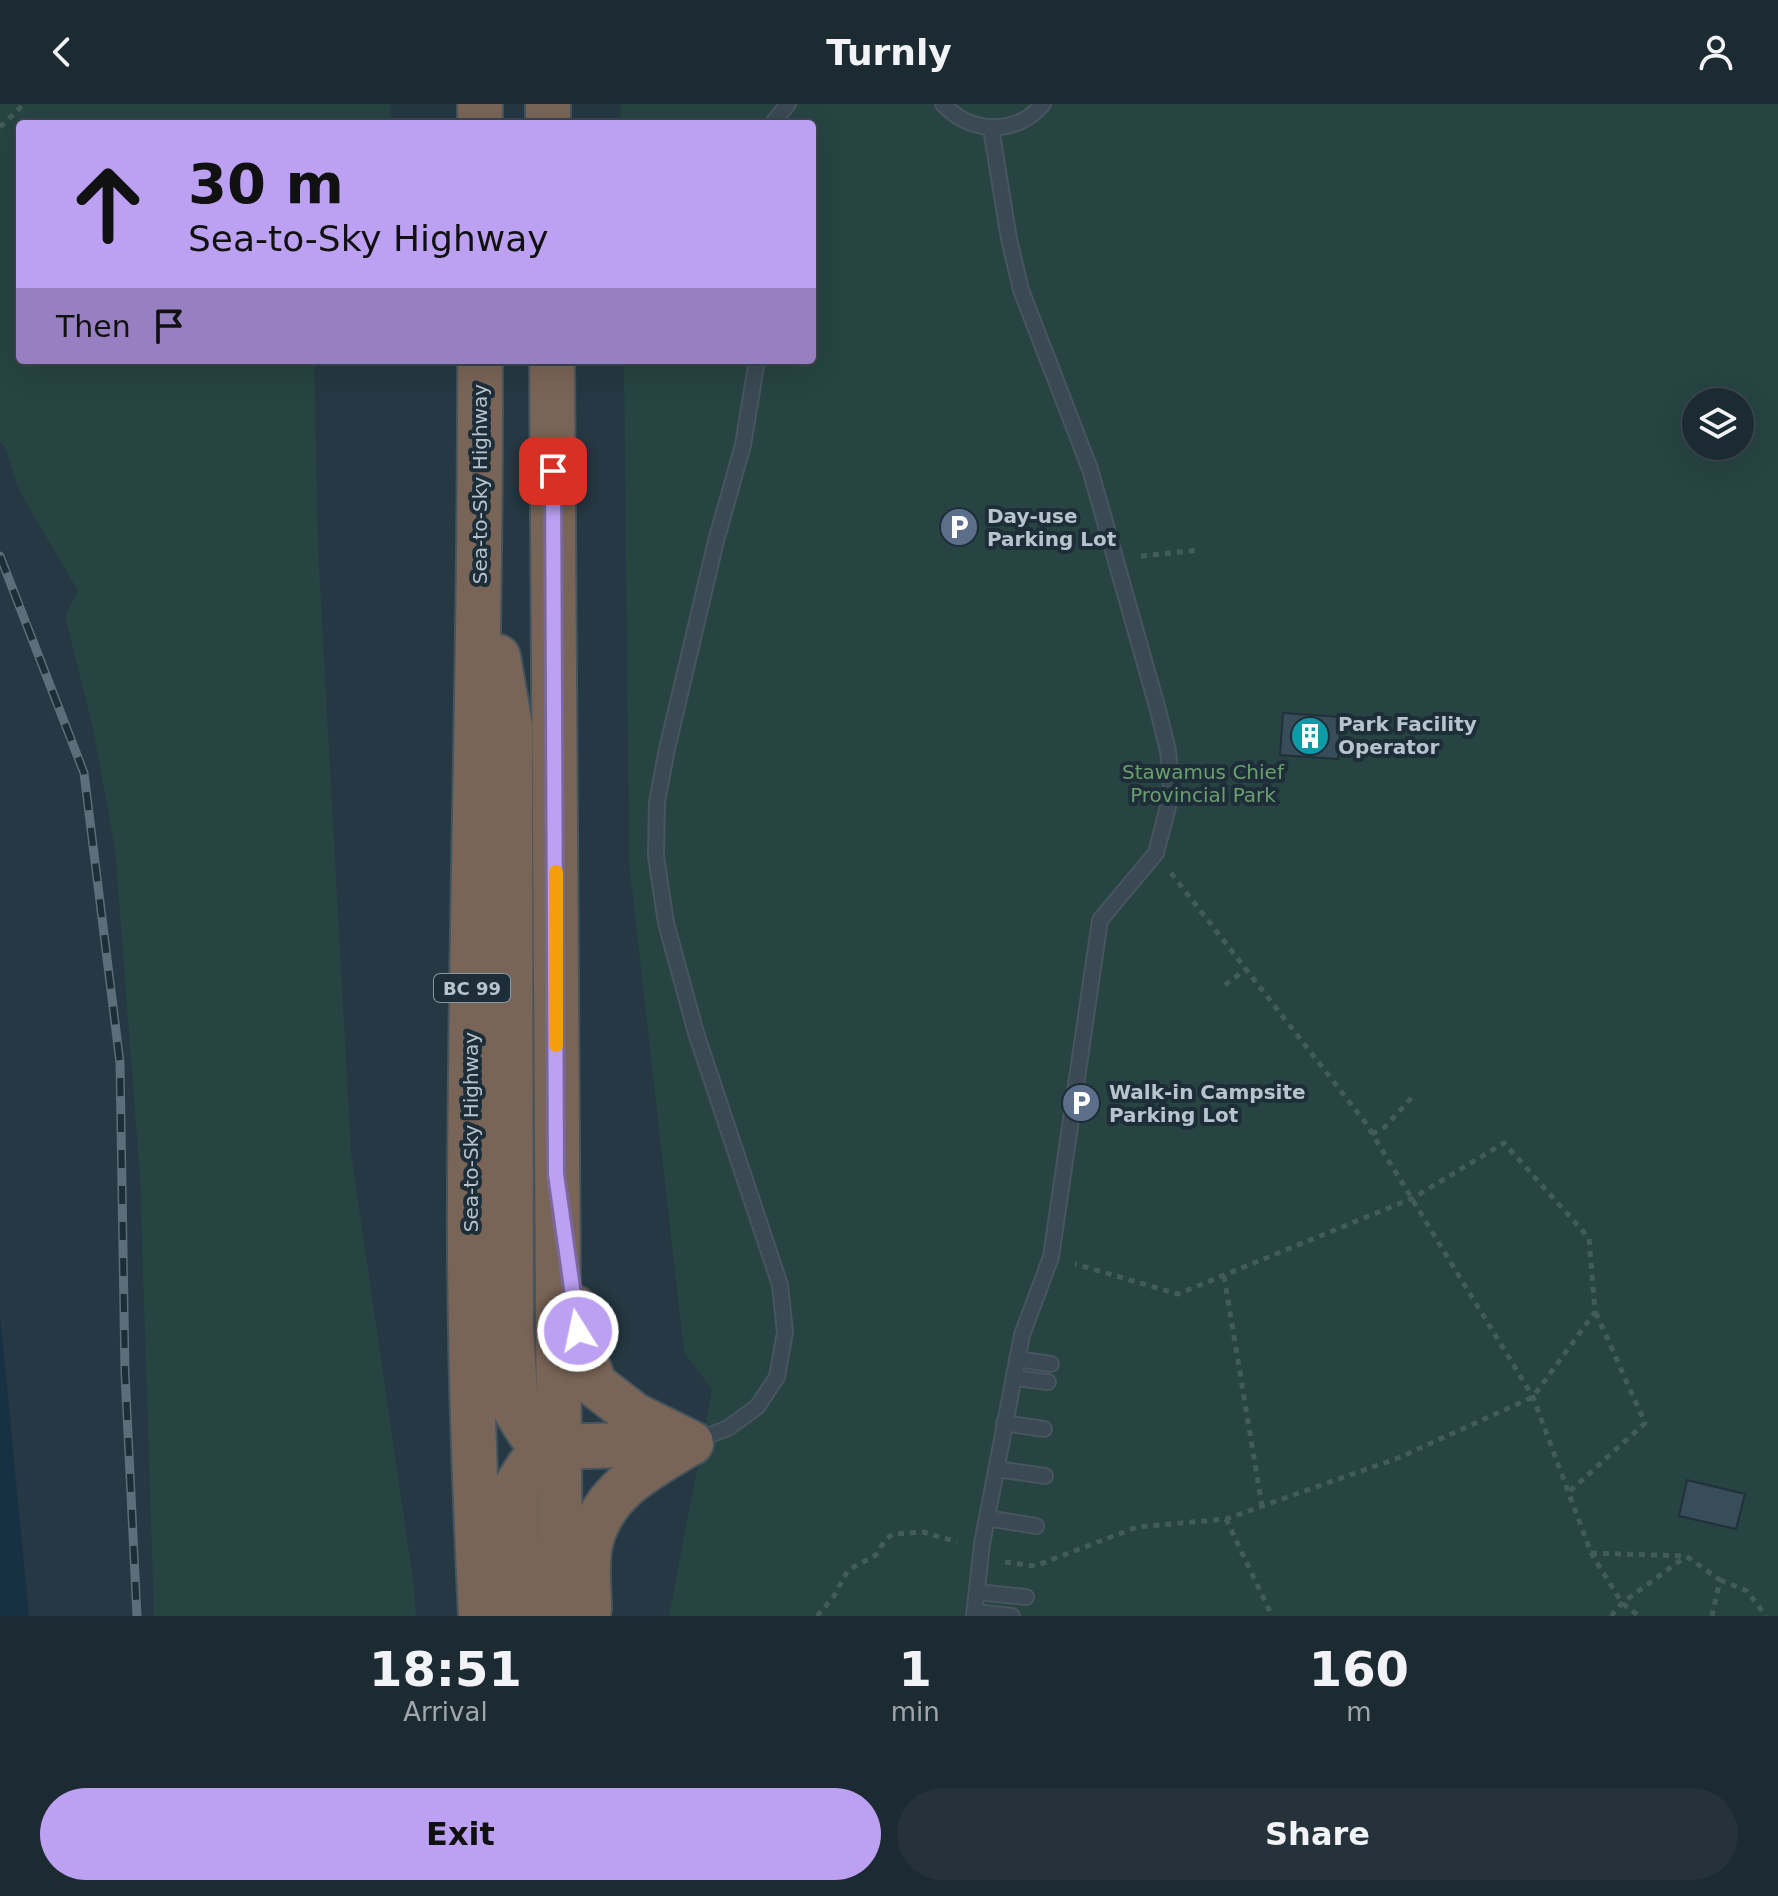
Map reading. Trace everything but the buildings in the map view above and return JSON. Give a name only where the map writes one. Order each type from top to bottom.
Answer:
[{"type":"highway","name":"Sea-to-Sky Highway","points":[[480,364],[481,564],[469,1189],[473,1445],[481,1616]]},
{"type":"highway","points":[[552,364],[560,1616]]},
{"type":"highway","points":[[481,564],[510,726],[511,1311],[516,1411],[530,1433],[558,1447],[691,1443]]},
{"type":"highway","points":[[556,1174],[575,1315],[594,1384],[634,1415],[691,1443]]},
{"type":"highway","points":[[589,1616],[590,1542],[607,1502],[636,1476],[691,1443]]},
{"type":"highway","points":[[517,1616],[515,1488],[529,1466],[558,1447]]},
{"type":"lane","points":[[775,120],[788,104]]},
{"type":"lane","points":[[943,104],[961,120],[991,128],[1020,123],[1043,104]]},
{"type":"lane","points":[[991,128],[1009,239],[1021,290],[1090,469],[1168,751],[1170,799],[1156,853],[1100,920],[1051,1257],[1022,1335],[981,1551],[975,1614],[1012,1616]]},
{"type":"lane","points":[[691,1443],[728,1428],[757,1407],[777,1377],[785,1332],[776,1271],[696,1033],[666,923],[656,856],[657,802],[667,749],[716,541],[743,445],[756,364]]},
{"type":"lane","points":[[1017,1359],[1051,1364]]},
{"type":"lane","points":[[1014,1378],[1048,1382]]},
{"type":"lane","points":[[1004,1423],[1044,1429]]},
{"type":"lane","points":[[997,1469],[1045,1476]]},
{"type":"lane","points":[[987,1518],[1036,1526]]},
{"type":"lane","points":[[977,1592],[1026,1597]]},
{"type":"path","points":[[0,127],[24,104]]},
{"type":"path","points":[[1114,558],[1200,550]]},
{"type":"path","points":[[1156,853],[1372,1134],[1413,1198],[1533,1397],[1591,1553],[1622,1603],[1639,1616]]},
{"type":"path","points":[[1225,985],[1246,969]]},
{"type":"path","points":[[1372,1134],[1385,1127],[1414,1095]]},
{"type":"path","points":[[1051,1257],[1178,1294],[1413,1198],[1504,1143],[1589,1238],[1595,1312],[1645,1423],[1570,1491]]},
{"type":"path","points":[[1224,1276],[1262,1506]]},
{"type":"path","points":[[817,1616],[834,1596],[848,1570],[876,1555],[885,1540],[893,1534],[923,1532],[1035,1566],[1137,1527],[1226,1519],[1398,1458],[1533,1397],[1595,1312]]},
{"type":"path","points":[[1226,1519],[1272,1616]]},
{"type":"path","points":[[1591,1553],[1686,1556],[1720,1580],[1747,1591],[1766,1616]]},
{"type":"path","points":[[1611,1616],[1622,1603],[1686,1556]]},
{"type":"path","points":[[1712,1616],[1720,1580]]},
{"type":"green space","points":[[0,104],[389,104],[392,120],[16,120],[16,364],[314,364],[318,548],[351,1152],[416,1616],[154,1616],[140,1177],[115,849],[93,728],[65,616],[78,591],[19,490],[5,447],[0,442]]},
{"type":"green space","name":"Stawamus Chief Provincial Park","points":[[621,104],[1778,104],[1778,1616],[669,1616],[712,1390],[684,1352],[629,862],[624,364],[816,364],[816,120],[621,120]]},
{"type":"water","points":[[0,1315],[29,1616],[0,1616]]},
{"type":"railway","points":[[0,556],[84,773],[120,1063],[125,1373],[137,1616]]},
{"type":"slow traffic","points":[[556,872],[556,1045]]},
{"type":"place","name":"Day-use Parking Lot","points":[[959,527]]},
{"type":"place","name":"Park Facility Operator","points":[[1310,736]]},
{"type":"place","name":"Walk-in Campsite Parking Lot","points":[[1081,1103]]},
{"type":"route","points":[[553,471],[556,1174],[578,1331]]}]
